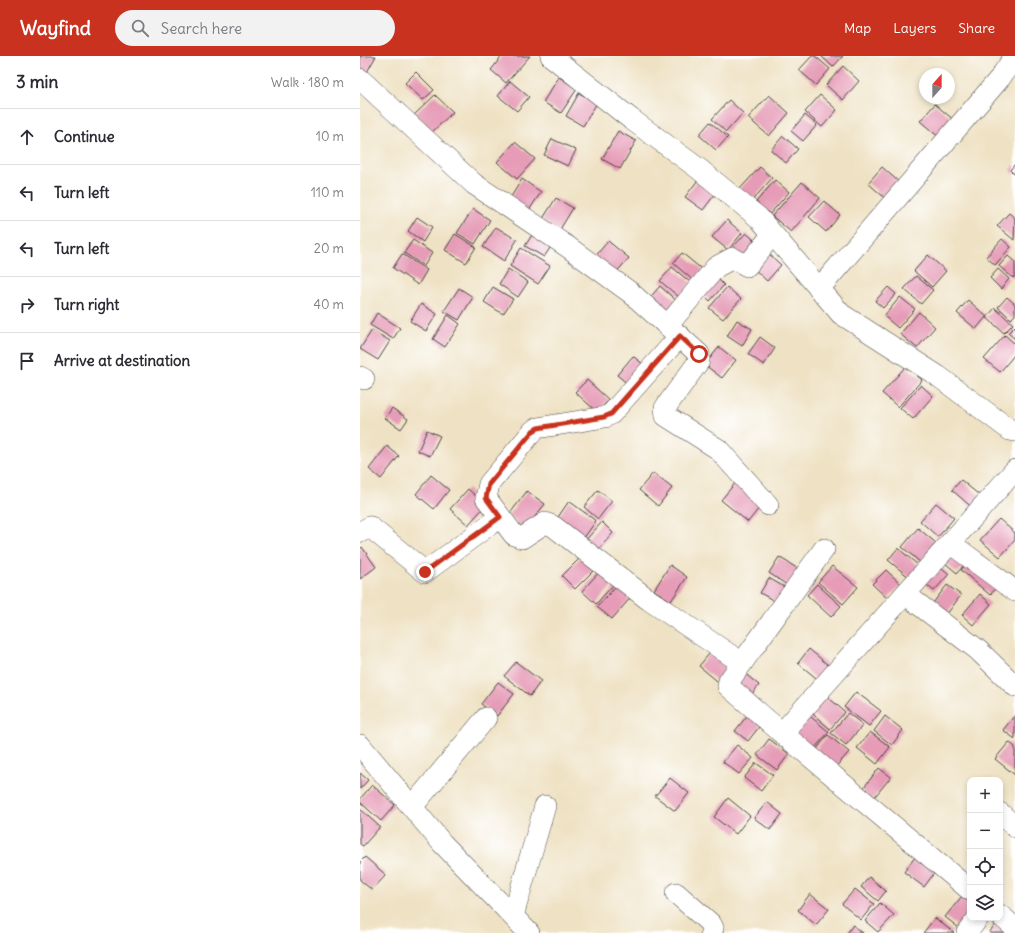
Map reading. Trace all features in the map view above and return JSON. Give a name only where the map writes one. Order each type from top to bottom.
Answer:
[{"type":"street","points":[[551,56],[632,120],[699,169],[759,218],[841,314],[877,339],[938,376],[1010,430],[1015,431]]},
{"type":"street","points":[[819,289],[1000,78],[1015,56]]},
{"type":"street","points":[[360,79],[474,184],[568,247],[625,288],[674,330],[699,354],[700,358],[665,408],[666,416],[718,449],[768,505]]},
{"type":"street","points":[[742,663],[649,600],[553,526],[545,523],[522,538],[514,534],[486,498],[489,484],[533,431],[538,428],[604,417],[611,414],[674,330],[716,267],[733,258],[747,266],[772,235]]},
{"type":"street","points":[[782,733],[1015,470]]},
{"type":"street","points":[[360,532],[370,527],[425,572],[500,517]]},
{"type":"street","points":[[950,543],[1015,590]]},
{"type":"street","points":[[824,549],[729,681],[728,686],[967,887]]},
{"type":"street","points":[[905,594],[978,650],[1015,686]]},
{"type":"street","points":[[412,807],[486,718]]},
{"type":"street","points":[[360,745],[442,843],[527,932]]},
{"type":"street","points":[[513,916],[546,806]]},
{"type":"street","points":[[1003,816],[1015,827]]},
{"type":"street","points":[[676,892],[711,924],[713,928],[711,933]]},
{"type":"street","points":[[1003,918],[1015,928]]},
{"type":"street","points":[[967,933],[976,921]]},
{"type":"building","points":[[360,56],[376,56],[367,72],[360,68]]},
{"type":"building","points":[[502,56],[530,56],[506,83],[491,70]]},
{"type":"building","points":[[812,56],[815,56],[830,69],[816,85],[799,70]]},
{"type":"building","points":[[821,56],[843,56],[833,67]]},
{"type":"building","points":[[843,66],[859,81],[843,100],[826,85]]},
{"type":"building","points":[[416,72],[434,90],[423,100],[405,83]]},
{"type":"building","points":[[559,77],[577,89],[561,113],[543,102]]},
{"type":"building","points":[[510,81],[529,97],[517,111],[498,96]]},
{"type":"building","points":[[579,93],[597,103],[583,126],[566,116]]},
{"type":"building","points":[[435,95],[453,112],[430,134],[412,117]]},
{"type":"building","points":[[769,95],[789,113],[769,136],[748,118]]},
{"type":"building","points":[[820,95],[837,110],[822,127],[805,112]]},
{"type":"building","points":[[729,100],[743,113],[726,132],[712,119]]},
{"type":"building","points":[[935,104],[956,122],[941,139],[920,121]]},
{"type":"building","points":[[805,115],[817,125],[803,141],[791,131]]},
{"type":"building","points":[[710,122],[728,137],[716,150],[699,135]]},
{"type":"building","points":[[618,131],[636,141],[620,169],[602,159]]},
{"type":"building","points":[[783,136],[798,149],[786,163],[771,150]]},
{"type":"building","points":[[552,139],[576,150],[568,166],[544,155]]},
{"type":"building","points":[[515,142],[535,159],[517,179],[497,162]]},
{"type":"building","points":[[1015,164],[1015,175],[1010,170]]},
{"type":"building","points":[[760,167],[772,178],[751,202],[738,191]]},
{"type":"building","points":[[882,167],[900,183],[886,199],[868,183]]},
{"type":"building","points":[[701,176],[719,189],[703,210],[685,197]]},
{"type":"building","points":[[522,179],[541,192],[528,212],[509,200]]},
{"type":"building","points":[[775,180],[789,192],[770,214],[756,202]]},
{"type":"building","points":[[802,182],[820,198],[791,232],[772,216]]},
{"type":"building","points":[[556,198],[573,208],[559,231],[542,220]]},
{"type":"building","points":[[824,201],[840,215],[826,232],[809,217]]},
{"type":"building","points":[[473,209],[490,220],[475,244],[457,233]]},
{"type":"building","points":[[1009,213],[1015,218],[1014,240],[997,226]]},
{"type":"building","points":[[417,217],[432,227],[423,242],[408,231]]},
{"type":"building","points":[[727,220],[742,233],[728,250],[712,237]]},
{"type":"building","points":[[496,227],[517,240],[504,261],[483,247]]},
{"type":"building","points":[[535,230],[554,242],[544,257],[525,246]]},
{"type":"building","points":[[746,233],[760,245],[746,261],[732,248]]},
{"type":"building","points":[[455,234],[476,247],[466,263],[445,250]]},
{"type":"building","points":[[1002,239],[1011,247],[995,265],[986,257]]},
{"type":"building","points":[[413,240],[432,253],[424,266],[404,253]]},
{"type":"building","points":[[608,241],[629,258],[613,276],[593,259]]},
{"type":"building","points":[[521,248],[550,266],[538,284],[510,266]]},
{"type":"building","points":[[767,252],[781,265],[767,281],[753,268]]},
{"type":"building","points":[[682,253],[704,271],[695,282],[673,263]]},
{"type":"building","points":[[402,254],[427,270],[418,285],[393,268]]},
{"type":"building","points":[[928,255],[946,271],[932,287],[914,271]]},
{"type":"building","points":[[1008,256],[1015,262],[1015,276],[1013,278],[999,266]]},
{"type":"building","points":[[672,267],[691,283],[679,297],[660,281]]},
{"type":"building","points":[[508,269],[528,282],[518,297],[499,284]]},
{"type":"building","points":[[998,269],[1009,279],[1001,289],[990,278]]},
{"type":"building","points":[[714,275],[724,285],[710,301],[700,291]]},
{"type":"building","points":[[916,276],[933,290],[921,304],[904,289]]},
{"type":"building","points":[[660,286],[679,303],[666,317],[647,301]]},
{"type":"building","points":[[493,287],[513,299],[503,314],[484,302]]},
{"type":"building","points":[[727,287],[741,299],[723,319],[709,308]]},
{"type":"building","points":[[888,287],[896,294],[883,308],[875,301]]},
{"type":"building","points":[[459,288],[473,297],[459,320],[444,311]]},
{"type":"building","points":[[900,297],[915,309],[898,328],[884,316]]},
{"type":"building","points":[[1007,297],[1015,304],[1015,315],[1011,319],[998,307]]},
{"type":"building","points":[[968,300],[987,317],[995,308],[1013,324],[1004,333],[986,317],[976,329],[957,313]]},
{"type":"building","points":[[421,304],[437,314],[426,331],[410,321]]},
{"type":"building","points":[[919,312],[935,327],[917,348],[900,334]]},
{"type":"building","points":[[377,313],[400,328],[393,339],[370,325]]},
{"type":"building","points":[[448,315],[460,324],[445,347],[433,339]]},
{"type":"building","points":[[737,320],[752,329],[742,346],[727,336]]},
{"type":"building","points":[[1015,326],[1015,339],[1008,333]]},
{"type":"building","points":[[372,330],[390,341],[378,360],[360,349]]},
{"type":"building","points":[[1005,335],[1015,344],[1015,354],[1000,372],[984,359]]},
{"type":"building","points":[[760,337],[775,348],[764,365],[748,354]]},
{"type":"building","points":[[719,347],[736,360],[722,378],[705,365]]},
{"type":"building","points":[[633,356],[645,366],[629,385],[617,375]]},
{"type":"building","points":[[906,366],[922,380],[898,407],[882,393]]},
{"type":"building","points":[[587,380],[609,400],[597,412],[575,392]]},
{"type":"building","points":[[921,385],[933,396],[913,419],[900,408]]},
{"type":"building","points":[[392,408],[408,419],[401,429],[385,418]]},
{"type":"building","points":[[427,430],[440,436],[430,456],[418,451]]},
{"type":"building","points":[[387,446],[399,456],[381,479],[369,469]]},
{"type":"building","points":[[653,473],[672,488],[658,506],[639,490]]},
{"type":"building","points":[[431,475],[449,490],[434,509],[416,494]]},
{"type":"building","points":[[961,480],[984,499],[975,510],[952,490]]},
{"type":"building","points":[[736,482],[763,503],[748,522],[721,500]]},
{"type":"building","points":[[468,489],[486,505],[468,525],[450,509]]},
{"type":"building","points":[[598,490],[612,501],[598,519],[584,507]]},
{"type":"building","points":[[527,491],[545,504],[525,529],[508,516]]},
{"type":"building","points":[[569,501],[596,521],[583,539],[556,520]]},
{"type":"building","points":[[936,503],[954,518],[938,537],[920,521]]},
{"type":"building","points":[[999,519],[1015,533],[1015,540],[1000,557],[980,540]]},
{"type":"building","points":[[602,522],[613,533],[596,552],[584,542]]},
{"type":"building","points":[[918,528],[936,543],[920,562],[902,547]]},
{"type":"building","points":[[362,547],[376,567],[360,579],[360,549]]},
{"type":"building","points":[[898,548],[920,567],[910,578],[888,560]]},
{"type":"building","points":[[977,551],[1007,576],[990,595],[961,570]]},
{"type":"building","points":[[973,555],[957,573],[939,558]]},
{"type":"building","points":[[582,556],[595,569],[575,589],[562,576]]},
{"type":"building","points":[[779,557],[800,570],[790,587],[769,573]]},
{"type":"building","points":[[935,562],[949,574],[934,591],[920,580]]},
{"type":"building","points":[[670,565],[687,577],[671,601],[654,590]]},
{"type":"building","points":[[832,566],[858,587],[843,604],[818,582]]},
{"type":"building","points":[[886,570],[901,584],[888,599],[872,584]]},
{"type":"building","points":[[600,571],[614,584],[596,604],[582,591]]},
{"type":"building","points":[[769,578],[789,590],[780,604],[760,593]]},
{"type":"building","points":[[618,584],[632,596],[612,619],[597,607]]},
{"type":"building","points":[[817,584],[841,606],[831,617],[807,595]]},
{"type":"building","points":[[947,585],[961,595],[947,614],[933,603]]},
{"type":"building","points":[[980,594],[991,604],[973,625],[962,615]]},
{"type":"building","points":[[714,648],[737,667],[722,685],[699,666]]},
{"type":"building","points":[[809,649],[833,669],[822,683],[798,663]]},
{"type":"building","points":[[516,662],[541,681],[530,696],[504,676]]},
{"type":"building","points":[[743,672],[759,685],[749,698],[732,684]]},
{"type":"building","points":[[498,682],[514,694],[497,716],[481,704]]},
{"type":"building","points":[[822,692],[845,712],[830,729],[807,709]]},
{"type":"building","points":[[856,692],[881,711],[869,726],[844,707]]},
{"type":"building","points":[[750,712],[763,722],[748,741],[735,731]]},
{"type":"building","points":[[805,712],[829,732],[812,751],[789,731]]},
{"type":"building","points":[[848,713],[863,725],[846,745],[831,733]]},
{"type":"building","points":[[1015,715],[1015,739],[1003,730]]},
{"type":"building","points":[[885,716],[903,730],[892,745],[874,731]]},
{"type":"building","points":[[870,732],[890,747],[877,764],[857,748]]},
{"type":"building","points":[[828,735],[849,752],[834,769],[814,752]]},
{"type":"building","points":[[769,739],[789,754],[777,770],[757,755]]},
{"type":"building","points":[[1009,742],[1015,747],[1015,775],[995,759]]},
{"type":"building","points":[[737,745],[753,758],[739,774],[723,762]]},
{"type":"building","points":[[756,763],[773,775],[761,791],[744,778]]},
{"type":"building","points":[[879,768],[891,777],[872,800],[861,791]]},
{"type":"building","points":[[360,773],[368,780],[360,789]]},
{"type":"building","points":[[670,778],[689,793],[675,811],[655,796]]},
{"type":"building","points":[[372,785],[395,805],[381,821],[360,802],[360,799]]},
{"type":"building","points":[[728,798],[750,816],[736,834],[714,817]]},
{"type":"building","points":[[767,802],[782,814],[770,830],[754,818]]},
{"type":"building","points":[[360,809],[380,827],[363,846],[360,844]]},
{"type":"building","points":[[918,853],[938,868],[924,887],[904,872]]},
{"type":"building","points":[[365,857],[386,875],[372,890],[360,880],[360,862]]},
{"type":"building","points":[[869,877],[886,891],[878,901],[861,887]]},
{"type":"building","points":[[855,889],[874,904],[861,920],[842,904]]},
{"type":"building","points":[[810,894],[829,909],[816,925],[798,910]]},
{"type":"building","points":[[962,896],[967,900],[967,921],[968,921],[963,931],[945,917]]},
{"type":"building","points":[[880,903],[894,915],[878,932],[865,921]]},
{"type":"building","points":[[935,918],[954,933],[923,933]]},
{"type":"building","points":[[997,923],[1011,933],[989,933]]},
{"type":"building","points":[[853,925],[863,933],[847,933]]},
{"type":"route","points":[[425,572],[500,517],[486,498],[489,484],[529,434],[538,428],[604,417],[611,414],[680,336],[699,354]]}]
